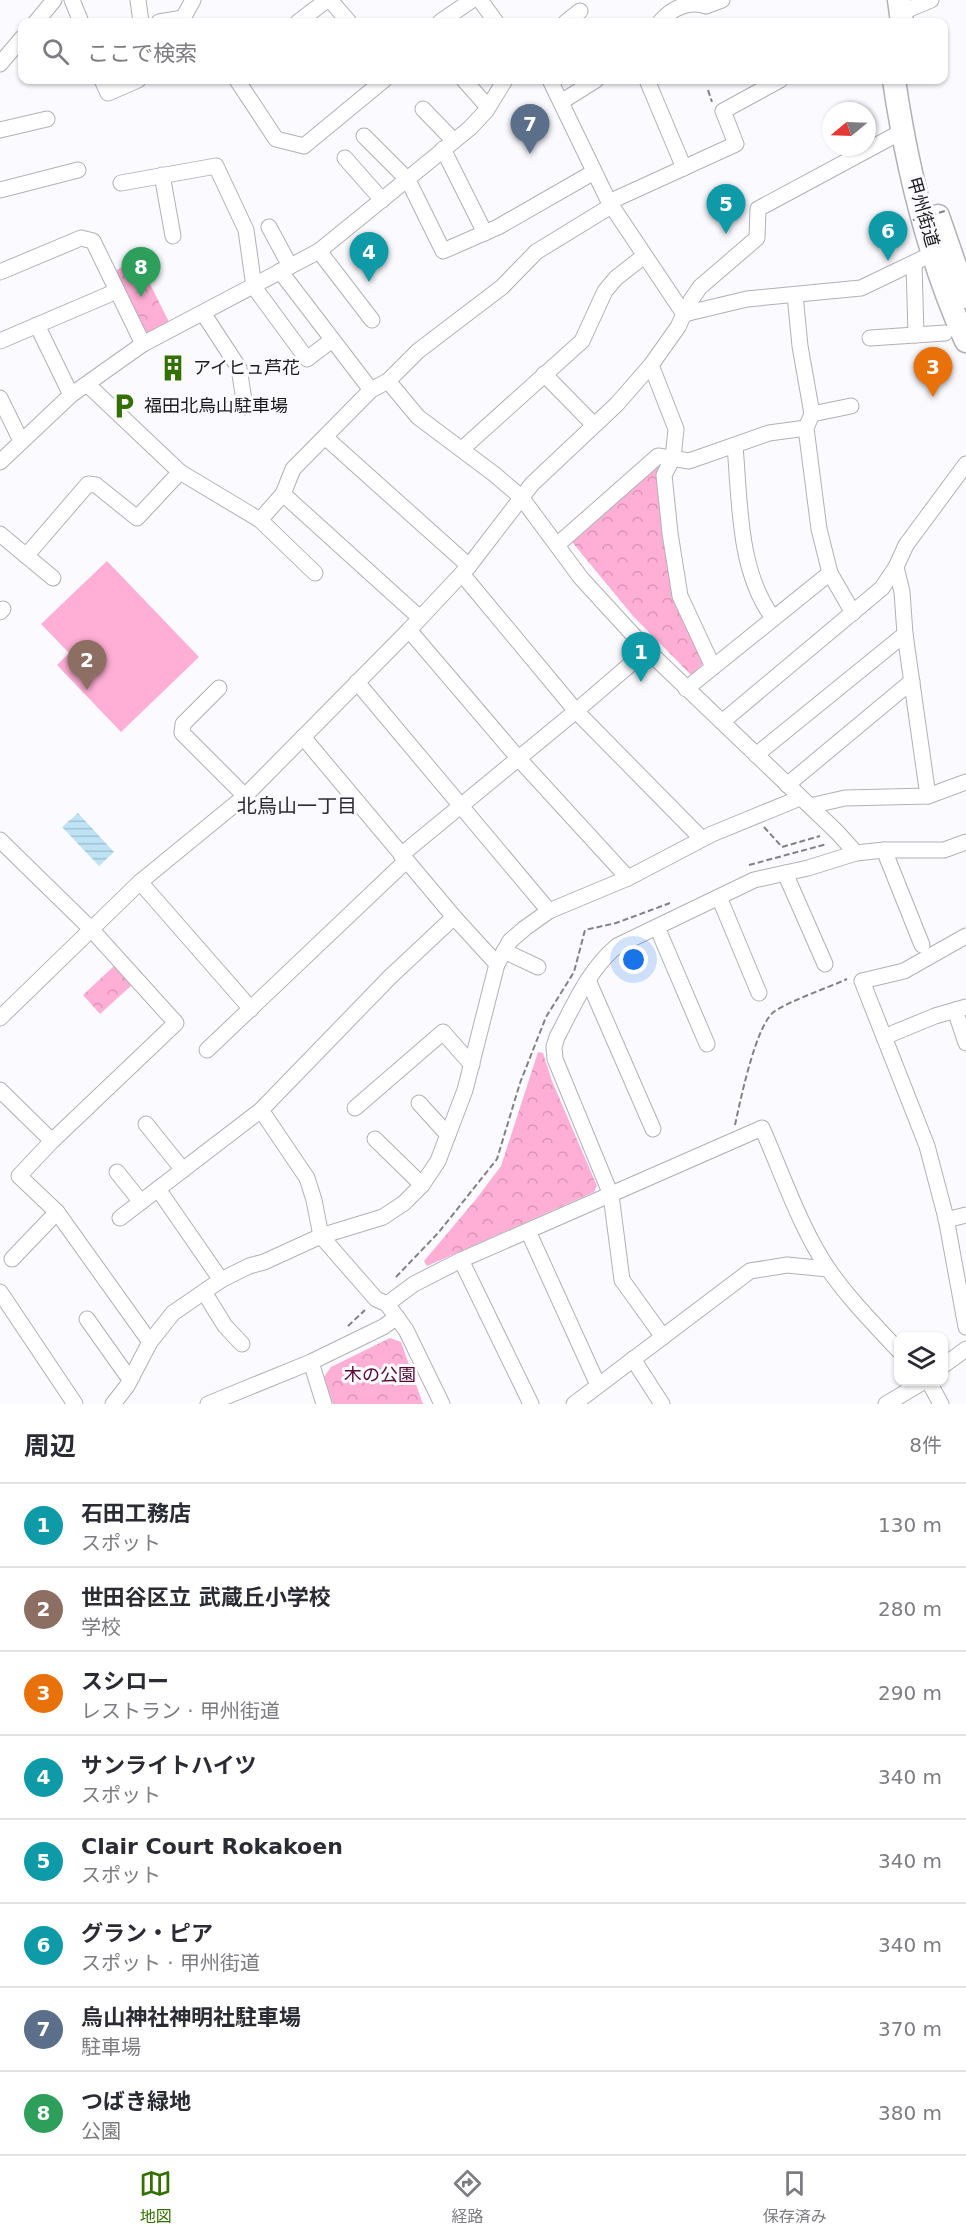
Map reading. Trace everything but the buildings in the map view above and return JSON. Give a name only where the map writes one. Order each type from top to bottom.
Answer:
[{"type":"highway","name":"甲州街道","points":[[895,84],[901,132],[919,206],[942,259],[966,297]]},
{"type":"highway","name":"甲州街道","points":[[910,84],[942,259],[956,320],[966,341]]},
{"type":"street","points":[[39,18],[54,0]]},
{"type":"street","points":[[72,0],[79,18]]},
{"type":"street","points":[[138,0],[140,18]]},
{"type":"street","points":[[183,18],[193,0]]},
{"type":"street","points":[[303,18],[329,0],[345,18]]},
{"type":"street","points":[[446,18],[472,0]]},
{"type":"street","points":[[480,0],[493,18]]},
{"type":"street","points":[[663,18],[684,5],[696,3],[706,6],[722,0]]},
{"type":"street","points":[[894,12],[931,0]]},
{"type":"street","points":[[571,18],[580,11]]},
{"type":"street","points":[[0,64],[18,43]]},
{"type":"street","points":[[104,84],[108,93],[129,84]]},
{"type":"street","points":[[240,84],[276,139],[304,146],[379,84]]},
{"type":"street","points":[[468,84],[488,107]]},
{"type":"street","points":[[0,462],[71,395],[143,344],[319,251],[470,128],[488,107],[502,84]]},
{"type":"street","points":[[552,84],[610,204],[644,256],[686,313]]},
{"type":"street","points":[[561,102],[590,84]]},
{"type":"street","points":[[649,84],[684,168]]},
{"type":"street","points":[[260,520],[283,494],[293,469],[371,390],[388,381],[418,351],[502,287],[536,252],[610,204],[736,144],[723,111],[773,84]]},
{"type":"street","points":[[423,109],[448,145],[486,233]]},
{"type":"street","points":[[0,130],[47,119]]},
{"type":"street","points":[[0,1018],[140,882],[245,796],[409,630],[465,570],[532,484],[617,404],[651,365],[678,327],[700,286],[757,238],[758,209],[901,132]]},
{"type":"street","points":[[364,136],[408,180],[443,251],[486,233],[594,172]]},
{"type":"street","points":[[345,158],[382,200]]},
{"type":"street","points":[[121,183],[216,166],[246,230],[254,287],[307,359],[332,340]]},
{"type":"street","points":[[0,190],[78,170]]},
{"type":"street","points":[[162,176],[173,236]]},
{"type":"street","points":[[269,227],[285,269],[332,340],[371,390]]},
{"type":"street","points":[[0,272],[81,238],[93,242],[143,344]]},
{"type":"street","points":[[319,251],[372,320]]},
{"type":"street","points":[[462,449],[582,341],[605,291],[616,278],[644,256]]},
{"type":"street","points":[[686,313],[747,299],[861,288],[942,259]]},
{"type":"street","points":[[916,335],[942,259]]},
{"type":"street","points":[[0,341],[117,291]]},
{"type":"street","points":[[795,295],[819,529],[830,573],[853,613]]},
{"type":"street","points":[[202,313],[239,368],[245,407]]},
{"type":"street","points":[[37,325],[71,395]]},
{"type":"street","points":[[870,338],[945,333]]},
{"type":"street","points":[[651,365],[676,429],[673,458],[664,475],[680,596],[713,667]]},
{"type":"street","points":[[544,374],[594,425]]},
{"type":"street","points":[[388,381],[418,417],[521,497],[581,578],[647,650],[837,832],[856,853]]},
{"type":"street","points":[[87,384],[180,472],[260,520],[315,573]]},
{"type":"street","points":[[0,398],[21,441]]},
{"type":"street","points":[[557,545],[658,456],[689,461],[851,406]]},
{"type":"street","points":[[325,437],[465,570],[576,711],[702,839]]},
{"type":"street","points":[[735,446],[744,542],[757,591],[773,618]]},
{"type":"street","points":[[722,722],[882,588],[896,567],[906,544],[966,464]]},
{"type":"street","points":[[26,556],[88,484],[96,485],[136,518],[180,472]]},
{"type":"street","points":[[283,494],[420,618]]},
{"type":"street","points":[[0,534],[53,578]]},
{"type":"street","points":[[896,567],[902,592],[905,634],[928,796]]},
{"type":"street","points":[[686,689],[830,573]]},
{"type":"street","points":[[409,630],[519,759],[628,878]]},
{"type":"street","points":[[756,755],[905,634]]},
{"type":"street","points":[[207,1050],[404,858],[647,650]]},
{"type":"street","points":[[787,785],[912,681]]},
{"type":"street","points":[[357,682],[549,911]]},
{"type":"street","points":[[219,688],[183,724],[182,733],[245,796]]},
{"type":"street","points":[[303,737],[454,917],[500,957],[538,967]]},
{"type":"street","points":[[113,1404],[132,1377],[150,1342],[173,1313],[221,1280],[321,1236],[383,1217],[404,1203],[422,1185],[438,1161],[465,1090],[500,957],[510,941],[525,928],[549,911],[628,878],[702,839],[754,816],[805,802],[845,798],[928,796],[966,782]]},
{"type":"street","points":[[663,1337],[622,1280],[611,1195],[555,1059],[554,1047],[557,1037],[588,980],[605,956],[617,946],[754,880],[856,853],[884,850],[944,850],[966,842]]},
{"type":"street","points":[[2,846],[91,929],[176,1023],[52,1141],[19,1176],[57,1212],[150,1342]]},
{"type":"street","points":[[884,850],[922,945]]},
{"type":"street","points":[[785,873],[825,964]]},
{"type":"street","points":[[140,882],[250,1008]]},
{"type":"street","points":[[719,897],[759,993]]},
{"type":"street","points":[[120,1218],[261,1110],[390,977],[454,917]]},
{"type":"street","points":[[657,927],[707,1044]]},
{"type":"street","points":[[966,936],[904,971],[862,981],[927,1146],[946,1220],[966,1327]]},
{"type":"street","points":[[588,980],[653,1129]]},
{"type":"street","points":[[884,1037],[960,1008],[966,1043]]},
{"type":"street","points":[[355,1108],[443,1032],[472,1065]]},
{"type":"street","points":[[0,1090],[52,1141]]},
{"type":"street","points":[[419,1103],[448,1135]]},
{"type":"street","points":[[261,1110],[307,1178],[321,1236],[376,1299],[387,1304],[398,1317],[442,1404]]},
{"type":"street","points":[[146,1125],[183,1170]]},
{"type":"street","points":[[387,1304],[414,1284],[461,1260],[762,1128],[810,1237],[828,1269],[858,1308],[894,1346]]},
{"type":"street","points":[[375,1139],[422,1185]]},
{"type":"street","points":[[117,1172],[141,1202]]},
{"type":"street","points":[[158,1189],[221,1280]]},
{"type":"street","points":[[12,1259],[57,1212]]},
{"type":"street","points":[[946,1220],[966,1215]]},
{"type":"street","points":[[528,1231],[593,1394]]},
{"type":"street","points":[[461,1260],[531,1404]]},
{"type":"street","points":[[574,1404],[593,1394],[633,1359],[750,1271],[787,1264],[828,1269]]},
{"type":"street","points":[[0,1292],[41,1363],[75,1404]]},
{"type":"street","points":[[204,1292],[225,1326],[242,1344]]},
{"type":"street","points":[[215,1403],[311,1362],[383,1327],[398,1317]]},
{"type":"street","points":[[87,1319],[126,1374],[132,1377]]},
{"type":"street","points":[[948,1362],[966,1349]]},
{"type":"street","points":[[633,1359],[662,1404]]},
{"type":"street","points":[[311,1362],[324,1404]]},
{"type":"street","points":[[886,1404],[916,1386]]},
{"type":"street","points":[[930,1386],[941,1404]]},
{"type":"path","points":[[914,220],[945,211]]},
{"type":"path","points":[[754,816],[782,847],[837,832]]},
{"type":"path","points":[[731,1142],[746,1075],[762,1031],[772,1012],[855,975]]},
{"type":"green space","points":[[137,258],[169,322],[148,335],[141,331],[112,273]]},
{"type":"green space","points":[[659,459],[658,475],[702,661],[702,665],[691,675],[633,616],[572,542]]},
{"type":"green space","points":[[107,561],[199,657],[121,732],[57,665],[69,653],[41,624]]},
{"type":"green space","points":[[114,966],[132,985],[100,1014],[83,995]]},
{"type":"green space","points":[[538,1052],[543,1053],[552,1081],[597,1186],[594,1192],[427,1266],[424,1261],[501,1166]]},
{"type":"green space","name":"木の公園","points":[[390,1338],[401,1342],[423,1404],[333,1404],[324,1377],[331,1367]]},
{"type":"water","points":[[78,813],[114,852],[99,866],[62,827]]},
{"type":"place","name":"烏山神社神明社駐車場","points":[[530,154]]},
{"type":"place","name":"Clair Court Rokakoen","points":[[726,234]]},
{"type":"place","name":"グラン・ピア","points":[[888,261]]},
{"type":"place","name":"サンライトハイツ","points":[[369,282]]},
{"type":"place","name":"つばき緑地","points":[[141,297]]},
{"type":"place","name":"アイヒュ芦花","points":[[173,368]]},
{"type":"place","name":"スシロー","points":[[933,397]]},
{"type":"place","name":"福田北烏山駐車場","points":[[124,406]]},
{"type":"place","name":"石田工務店","points":[[641,682]]},
{"type":"place","name":"世田谷区立 武蔵丘小学校","points":[[87,690]]},
{"type":"district","name":"北烏山一丁目","points":[[297,806]]}]
